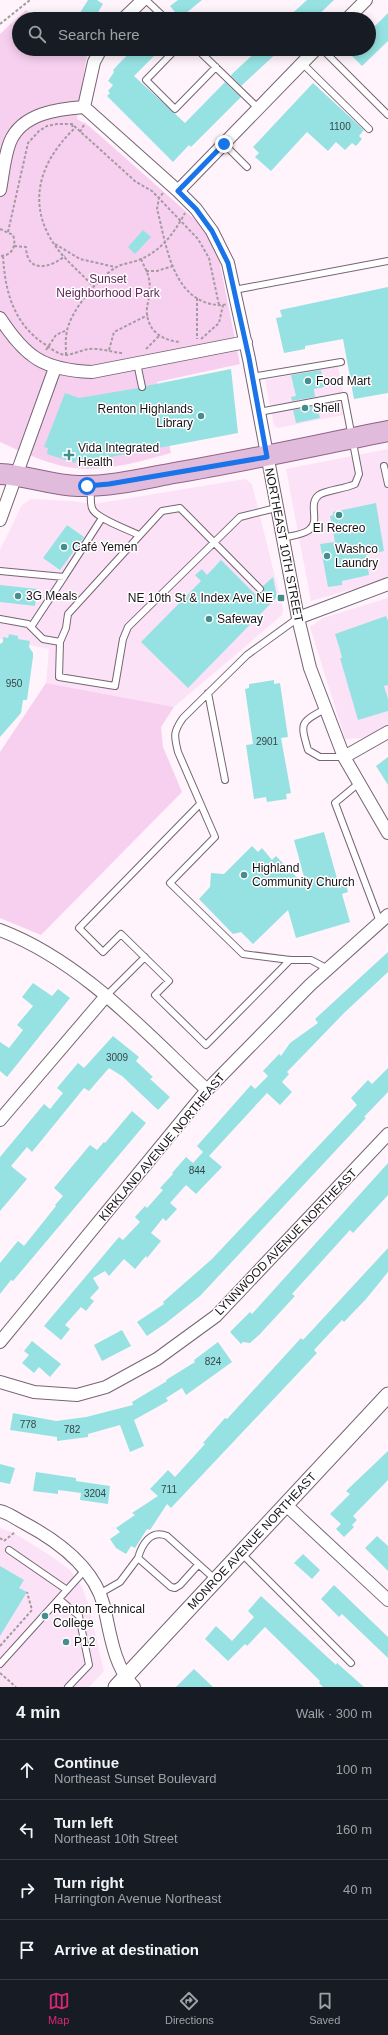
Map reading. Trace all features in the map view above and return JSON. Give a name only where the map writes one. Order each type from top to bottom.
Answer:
[{"type":"main road","points":[[0,459],[8,475],[54,484],[109,484],[267,457],[388,431]]},
{"type":"street","points":[[130,12],[142,0]]},
{"type":"street","points":[[354,12],[366,0]]},
{"type":"street","points":[[0,190],[10,142],[18,130],[43,113],[80,108],[97,56]]},
{"type":"street","points":[[174,188],[224,144],[309,56]]},
{"type":"street","name":"NORTHEAST 10TH STREET","points":[[80,108],[190,203],[212,231],[221,246],[228,263],[238,302],[276,508],[298,618],[310,668],[344,757],[388,833]]},
{"type":"street","points":[[0,318],[24,348],[41,362],[54,368],[92,372],[246,342]]},
{"type":"street","points":[[0,520],[8,475],[54,368]]},
{"type":"street","points":[[298,618],[388,584]]},
{"type":"street","points":[[344,757],[388,732]]},
{"type":"street","name":"KIRKLAND AVENUE NORTHEAST","points":[[0,1342],[207,1090],[328,969],[384,918]]},
{"type":"street","points":[[0,930],[30,944],[62,963],[106,996],[207,1090]]},
{"type":"street","points":[[0,1120],[106,996]]},
{"type":"street","name":"LYNNWOOD AVENUE NORTHEAST","points":[[0,1382],[34,1392],[77,1395],[106,1387],[157,1359],[216,1316],[388,1134]]},
{"type":"street","name":"MONROE AVENUE NORTHEAST","points":[[125,1684],[216,1580],[388,1395]]},
{"type":"street","points":[[286,1506],[388,1600]]},
{"type":"street","points":[[0,1511],[42,1532],[69,1552],[92,1578],[103,1604],[110,1635],[125,1684]]},
{"type":"lane","points":[[146,0],[159,12]]},
{"type":"lane","points":[[169,56],[146,80],[175,109],[216,67]]},
{"type":"lane","points":[[204,56],[258,108]]},
{"type":"lane","points":[[329,56],[388,116]]},
{"type":"lane","points":[[302,63],[369,129]]},
{"type":"lane","points":[[224,144],[247,167]]},
{"type":"lane","points":[[234,290],[388,261]]},
{"type":"lane","points":[[252,377],[341,362]]},
{"type":"lane","points":[[137,363],[142,387]]},
{"type":"lane","points":[[259,412],[344,396],[359,474],[355,484],[346,488],[320,494],[316,499],[314,507],[315,520],[309,531],[282,538]]},
{"type":"lane","points":[[384,466],[388,484]]},
{"type":"lane","points":[[90,485],[92,508],[102,518],[139,535]]},
{"type":"lane","points":[[260,589],[214,543],[180,508],[162,511],[102,574],[68,614],[66,628],[60,642],[60,677],[115,686],[123,639],[128,627],[214,543],[240,517],[276,508]]},
{"type":"lane","points":[[31,627],[102,518]]},
{"type":"lane","points":[[0,571],[64,577]]},
{"type":"lane","points":[[298,618],[248,655],[183,718],[176,729],[175,738],[178,752],[215,837],[170,883],[243,954],[290,960],[311,960],[328,969]]},
{"type":"lane","points":[[0,619],[28,624],[43,639],[60,642]]},
{"type":"lane","points":[[208,693],[225,780]]},
{"type":"lane","points":[[325,709],[307,719],[303,723],[303,731],[308,750],[320,757],[344,757]]},
{"type":"lane","points":[[359,783],[335,803],[384,918]]},
{"type":"lane","points":[[200,804],[78,928],[103,952],[121,934],[170,981],[156,995],[206,1045],[290,960]]},
{"type":"lane","points":[[106,996],[144,957]]},
{"type":"lane","points":[[99,1594],[120,1582],[138,1558],[141,1547],[152,1535],[160,1533],[168,1536],[216,1580]]},
{"type":"lane","points":[[9,1550],[67,1590]]},
{"type":"lane","points":[[241,1553],[351,1663]]},
{"type":"lane","points":[[138,1558],[171,1587],[175,1588],[180,1585],[198,1564]]},
{"type":"lane","points":[[0,1664],[85,1570]]},
{"type":"lane","points":[[59,1599],[79,1616],[89,1665],[68,1687]]},
{"type":"path","points":[[15,12],[30,0]]},
{"type":"path","points":[[0,24],[12,14]]},
{"type":"path","points":[[80,108],[72,124],[73,130],[59,144],[48,161],[39,190],[44,224],[54,243],[94,287]]},
{"type":"path","points":[[8,232],[28,143],[39,131],[47,126],[72,124],[136,182],[152,191],[181,219],[203,245],[209,258],[219,305]]},
{"type":"path","points":[[158,198],[174,188]]},
{"type":"path","points":[[158,198],[157,209],[166,242],[175,273],[183,285],[203,302],[219,305],[238,302]]},
{"type":"path","points":[[66,355],[67,330],[79,306],[94,287],[115,268],[141,259],[166,242],[190,203]]},
{"type":"path","points":[[0,229],[13,235],[14,246],[11,252],[1,256],[4,281],[15,312],[24,327],[34,338],[48,347],[66,355],[88,349],[109,350],[125,353]]},
{"type":"path","points":[[54,243],[80,259],[115,268]]},
{"type":"path","points":[[14,246],[26,247],[27,254],[33,263],[41,267],[50,266],[65,256]]},
{"type":"path","points":[[141,259],[150,285],[148,320],[155,333],[174,342],[186,342]]},
{"type":"path","points":[[146,271],[157,271],[173,266]]},
{"type":"path","points":[[197,298],[198,341]]},
{"type":"path","points":[[192,341],[198,341],[219,323],[224,305]]},
{"type":"path","points":[[109,350],[114,332],[148,315]]},
{"type":"path","points":[[44,353],[56,334],[67,330]]},
{"type":"path","points":[[142,351],[152,345],[159,336]]},
{"type":"path","points":[[0,1538],[4,1541],[25,1523]]},
{"type":"path","points":[[0,1646],[32,1610],[27,1592]]},
{"type":"path","points":[[0,1672],[16,1687]]},
{"type":"shaded area","points":[[338,366],[348,414],[278,428],[274,426],[265,380]]},
{"type":"shaded area","points":[[388,449],[388,579],[311,601],[286,469]]},
{"type":"shaded area","points":[[245,479],[252,484],[283,609],[282,615],[174,707],[46,683],[49,649],[0,639],[0,550],[22,505],[31,499],[72,501],[94,504]]},
{"type":"shaded area","points":[[388,598],[388,724],[365,738],[345,739],[310,627],[323,618]]},
{"type":"shaded area","name":"Renton Technical College","points":[[0,1528],[14,1533],[69,1569],[82,1587],[88,1603],[104,1671],[89,1687],[0,1687]]},
{"type":"green space","name":"Sunset Neighborhood Park","points":[[12,23],[12,56],[87,56],[77,119],[89,126],[199,223],[211,239],[219,259],[240,364],[157,382],[171,453],[119,466],[87,469],[54,464],[0,442],[0,34]]},
{"type":"green space","points":[[46,683],[174,707],[161,727],[163,747],[182,792],[41,935],[0,918],[0,752]]},
{"type":"building","points":[[88,0],[97,0],[103,4],[98,12],[80,12]]},
{"type":"building","points":[[178,0],[202,0],[187,12],[175,12],[170,6]]},
{"type":"building","points":[[307,0],[334,0],[321,12],[294,12]]},
{"type":"building","points":[[388,13],[388,41],[376,53],[376,25]]},
{"type":"building","points":[[126,56],[154,56],[134,76],[185,123],[225,82],[241,97],[191,147],[189,145],[173,162],[107,96],[110,93],[108,91],[113,85],[108,81],[114,72],[113,70]]},
{"type":"building","points":[[251,56],[273,56],[241,86],[231,76]]},
{"type":"building","points":[[352,56],[372,56],[362,66]]},
{"type":"building","points":[[313,83],[364,130],[359,136],[362,139],[356,146],[352,143],[345,150],[336,142],[328,151],[307,132],[271,171],[255,157],[259,153],[253,147]]},
{"type":"building","points":[[143,230],[151,237],[135,254],[128,247]]},
{"type":"building","points":[[388,287],[388,393],[354,399],[343,339],[305,346],[305,349],[284,353],[276,318],[282,317],[280,310]]},
{"type":"building","points":[[231,369],[238,433],[84,462],[77,459],[75,463],[47,454],[48,448],[44,447],[65,393],[79,398],[138,388],[143,391],[146,386]]},
{"type":"building","name":"Food Mart","points":[[321,370],[324,387],[314,389],[315,397],[292,401],[291,397],[296,396],[291,375]]},
{"type":"building","points":[[317,406],[320,418],[296,423],[293,410]]},
{"type":"building","points":[[376,503],[384,551],[366,555],[369,575],[342,581],[342,585],[328,587],[320,544],[335,542],[330,516],[333,515],[333,512]]},
{"type":"building","name":"Café Yemen","points":[[67,525],[84,537],[60,570],[43,558]]},
{"type":"building","name":"Safeway","points":[[221,560],[255,594],[263,592],[263,586],[273,577],[277,597],[188,688],[141,642],[201,581],[195,575],[202,569],[207,575]]},
{"type":"building","name":"3G Meals","points":[[0,585],[37,589],[35,606],[0,602]]},
{"type":"building","points":[[386,616],[388,621],[388,685],[384,686],[388,699],[388,711],[358,720],[340,658],[342,658],[335,634]]},
{"type":"building","points":[[9,634],[18,636],[18,639],[30,641],[29,647],[33,653],[33,657],[27,700],[23,700],[21,713],[0,737],[0,644],[3,642],[3,637],[8,638]]},
{"type":"building","points":[[274,680],[274,684],[280,683],[288,737],[281,738],[291,793],[286,794],[287,799],[267,802],[266,797],[254,799],[246,745],[253,744],[245,689],[249,688],[249,684]]},
{"type":"building","points":[[388,757],[388,785],[376,766]]},
{"type":"building","points":[[324,832],[338,882],[345,880],[348,892],[342,894],[350,922],[296,938],[288,910],[253,944],[241,932],[233,934],[199,899],[210,887],[211,873],[224,874],[252,846],[258,852],[262,848],[272,860],[276,856],[307,888],[294,840]]},
{"type":"building","points":[[388,952],[388,972],[345,1012],[287,1072],[289,1074],[282,1082],[292,1092],[280,1105],[267,1093],[209,1156],[222,1167],[196,1194],[186,1185],[170,1203],[177,1209],[166,1221],[163,1218],[151,1233],[161,1241],[147,1258],[146,1256],[135,1269],[124,1259],[109,1276],[105,1271],[93,1278],[99,1288],[90,1298],[94,1301],[86,1311],[81,1307],[65,1325],[70,1329],[61,1340],[44,1326],[119,1237],[123,1240],[140,1222],[135,1217],[145,1206],[147,1208],[163,1190],[160,1188],[186,1157],[193,1163],[203,1152],[197,1146],[251,1085],[255,1089],[268,1076],[263,1071],[279,1054],[281,1056],[290,1043],[318,1023],[315,1019]]},
{"type":"building","points":[[33,983],[52,996],[58,989],[70,998],[7,1077],[0,1071],[0,1042],[9,1048],[23,1030],[17,1025],[33,1006],[22,997]]},
{"type":"building","points":[[113,1036],[139,1057],[136,1061],[153,1077],[150,1079],[170,1097],[158,1110],[122,1076],[109,1068],[89,1091],[84,1088],[32,1152],[27,1147],[11,1166],[27,1179],[0,1211],[0,1157],[44,1104],[50,1109],[63,1093],[57,1088],[78,1063],[84,1068]]},
{"type":"building","points":[[388,1068],[388,1092],[364,1117],[366,1118],[200,1296],[147,1336],[137,1322],[164,1304],[163,1302],[212,1259],[357,1105],[351,1098],[368,1080],[372,1084]]},
{"type":"building","points":[[132,1111],[146,1123],[13,1281],[11,1280],[0,1294],[0,1263],[18,1241],[24,1246],[56,1206],[55,1205],[63,1196],[54,1188],[90,1145],[97,1150],[104,1142],[105,1143]]},
{"type":"building","points":[[388,1163],[388,1195],[353,1233],[350,1230],[292,1294],[295,1296],[260,1334],[250,1343],[243,1342],[241,1344],[230,1332],[250,1312],[252,1314]]},
{"type":"building","points":[[388,1248],[388,1272],[366,1299],[344,1322],[342,1320],[314,1350],[317,1353],[171,1508],[167,1504],[150,1530],[147,1529],[135,1548],[131,1546],[126,1554],[116,1548],[110,1539],[120,1532],[116,1528],[135,1515],[132,1513],[158,1496],[150,1489],[168,1470],[175,1477],[205,1444],[203,1443],[225,1418],[227,1419],[301,1338],[303,1340]]},
{"type":"building","points":[[122,1330],[131,1346],[102,1361],[94,1345]]},
{"type":"building","points":[[32,1341],[61,1364],[50,1377],[39,1367],[34,1373],[22,1363],[29,1355],[24,1351]]},
{"type":"building","points":[[218,1342],[232,1362],[186,1395],[182,1388],[166,1398],[168,1401],[134,1420],[144,1446],[130,1452],[120,1425],[88,1434],[88,1437],[57,1441],[57,1437],[10,1430],[13,1413],[56,1421],[86,1417],[133,1405],[132,1402],[195,1362],[194,1360]]},
{"type":"building","points":[[388,1451],[388,1480],[353,1516],[357,1520],[352,1525],[354,1527],[344,1537],[336,1529],[341,1524],[330,1514],[350,1494],[346,1491]]},
{"type":"building","points":[[0,1464],[15,1468],[10,1484],[0,1482]]},
{"type":"building","points":[[36,1472],[76,1478],[76,1481],[110,1486],[108,1504],[80,1500],[81,1493],[58,1490],[58,1494],[33,1491]]},
{"type":"building","points":[[377,1536],[388,1546],[388,1571],[365,1548]]},
{"type":"building","points":[[303,1554],[320,1570],[312,1579],[294,1563]]},
{"type":"building","points":[[0,1566],[24,1580],[19,1588],[27,1592],[0,1636]]},
{"type":"building","points":[[334,1585],[388,1637],[388,1658],[342,1614],[339,1617],[321,1599]]},
{"type":"building","points":[[261,1596],[336,1665],[337,1663],[364,1687],[323,1687],[319,1683],[320,1681],[265,1627],[247,1646],[245,1644],[228,1661],[205,1639],[216,1626],[232,1641],[254,1617],[248,1611]]},
{"type":"building","points":[[194,1669],[213,1687],[176,1687]]},
{"type":"place","name":"Food Mart","points":[[308,381]]},
{"type":"place","name":"Shell","points":[[305,408]]},
{"type":"place","name":"Renton Highlands Library","points":[[201,416]]},
{"type":"place","name":"Vida Integrated Health","points":[[69,455]]},
{"type":"place","name":"El Recreo","points":[[339,515]]},
{"type":"place","name":"Café Yemen","points":[[64,547]]},
{"type":"place","name":"Washco Laundry","points":[[327,556]]},
{"type":"place","name":"3G Meals","points":[[18,596]]},
{"type":"place","name":"NE 10th St & Index Ave NE","points":[[281,598]]},
{"type":"place","name":"Safeway","points":[[209,619]]},
{"type":"place","name":"Highland Community Church","points":[[244,875]]},
{"type":"place","name":"Renton Technical College","points":[[45,1616]]},
{"type":"place","name":"P12","points":[[66,1642]]},
{"type":"route","points":[[87,486],[109,484],[267,457],[238,302],[228,263],[221,246],[212,231],[196,209],[178,191],[224,144]]}]
